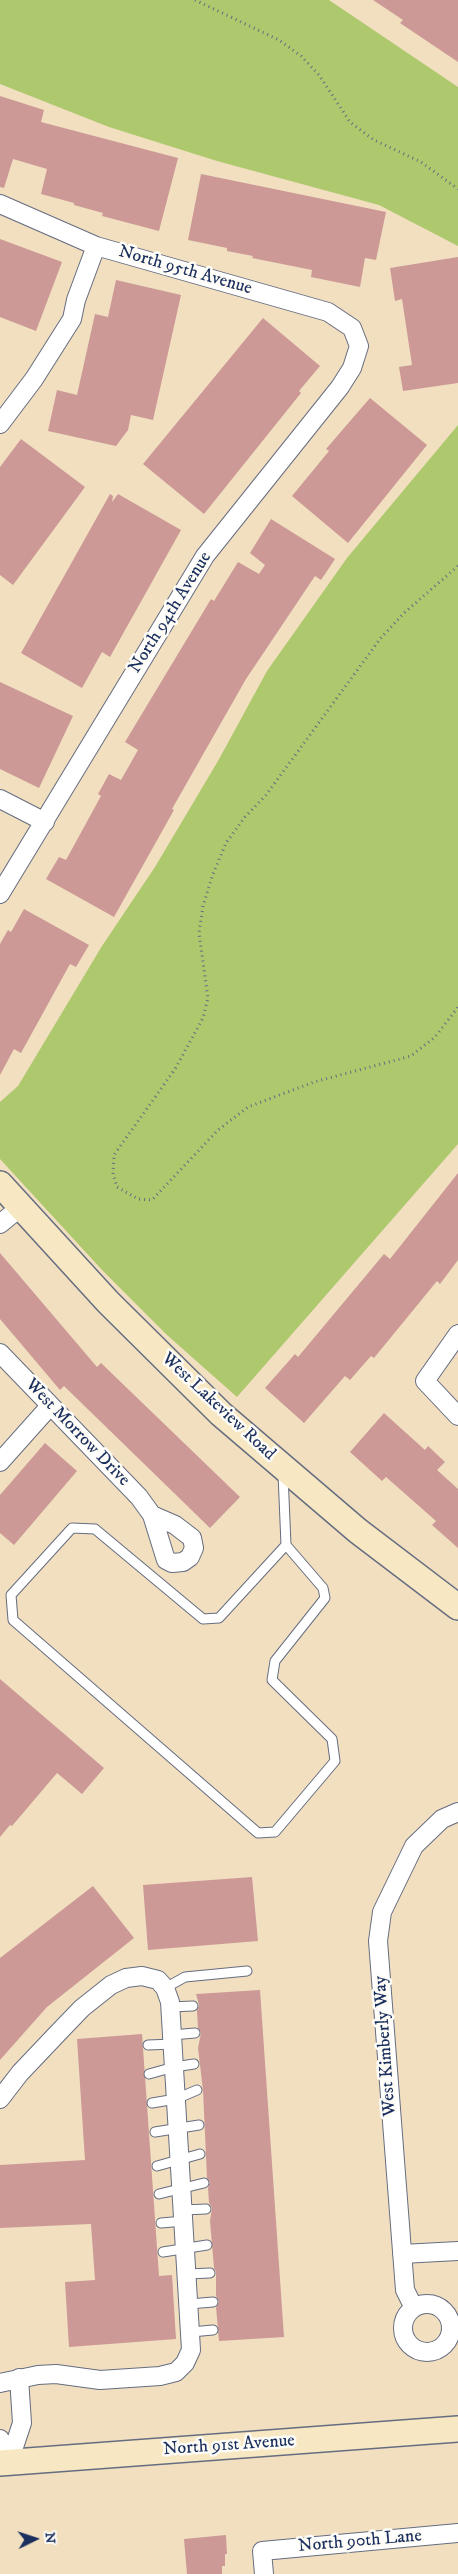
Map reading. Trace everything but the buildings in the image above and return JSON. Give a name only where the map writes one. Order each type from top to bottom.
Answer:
[{"type":"street","name":"North 95th Avenue","points":[[0,204],[96,246],[328,312],[352,328],[359,346]]},
{"type":"street","points":[[0,424],[34,379],[72,319],[76,300],[96,246]]},
{"type":"street","name":"North 94th Avenue","points":[[0,894],[205,556],[340,387],[352,368],[359,346]]},
{"type":"street","points":[[0,799],[45,822]]},
{"type":"street","name":"West Lakeview Road","points":[[1,1186],[22,1206],[43,1233],[115,1309],[221,1414],[358,1531],[458,1607]]},
{"type":"street","points":[[0,1224],[22,1206]]},
{"type":"street","points":[[458,1334],[426,1381],[458,1416]]},
{"type":"street","name":"West Morrow Drive","points":[[0,1353],[140,1497],[152,1515]]},
{"type":"street","points":[[0,1462],[50,1406]]},
{"type":"street","name":"West Kimberly Way","points":[[414,2308],[405,2290],[378,1941],[382,1912],[414,1846],[442,1819],[458,1812]]},
{"type":"street","points":[[0,2100],[20,2073],[56,2034],[82,2008],[111,1985],[126,1978],[142,1976],[158,1980],[165,1988],[170,2007],[188,2274],[191,2350],[185,2363],[176,2372],[160,2376],[100,2380],[56,2374],[19,2378],[0,2383]]},
{"type":"street","points":[[402,2254],[458,2251]]},
{"type":"street","points":[[5,2463],[22,2423],[19,2378]]},
{"type":"street","name":"North 91st Avenue","points":[[5,2463],[458,2429]]},
{"type":"street","points":[[0,2439],[5,2463]]},
{"type":"street","name":"North 90th Lane","points":[[264,2574],[262,2551],[458,2533]]},
{"type":"lane","points":[[282,1466],[286,1545],[323,1588],[324,1598],[275,1661],[272,1680],[332,1739],[335,1761],[275,1832],[258,1833],[13,1620],[10,1595],[72,1528],[95,1529],[203,1619],[219,1618],[286,1545]]},
{"type":"lane","points":[[165,1988],[185,1976],[247,1971]]},
{"type":"lane","points":[[170,2007],[193,2006]]},
{"type":"lane","points":[[148,2045],[195,2033]]},
{"type":"lane","points":[[150,2074],[174,2067],[194,2064]]},
{"type":"lane","points":[[152,2103],[176,2098],[197,2090]]},
{"type":"lane","points":[[155,2132],[199,2125]]},
{"type":"lane","points":[[158,2166],[200,2154]]},
{"type":"lane","points":[[159,2194],[182,2187],[204,2184]]},
{"type":"lane","points":[[161,2223],[206,2209]]},
{"type":"lane","points":[[163,2252],[207,2245]]},
{"type":"lane","points":[[188,2274],[210,2273]]},
{"type":"lane","points":[[189,2304],[213,2302]]},
{"type":"lane","points":[[191,2332],[213,2330]]},
{"type":"path","points":[[195,0],[279,40],[301,56],[319,75],[350,122],[374,140],[421,162],[458,189]]},
{"type":"path","points":[[458,566],[404,613],[380,639],[266,795],[245,817],[226,843],[213,874],[203,906],[199,933],[208,998],[203,1018],[175,1069],[114,1156],[113,1174],[117,1187],[138,1198],[152,1200],[218,1130],[248,1107],[314,1082],[411,1056],[435,1037],[458,1007]]},
{"type":"green space","points":[[0,0],[329,0],[458,87],[458,246],[379,205],[217,161],[109,127],[0,84]]},
{"type":"green space","points":[[458,425],[458,1144],[237,1397],[167,1335],[103,1271],[0,1159],[0,1102],[18,1086],[102,946],[155,867],[218,761],[267,671],[347,558]]}]
